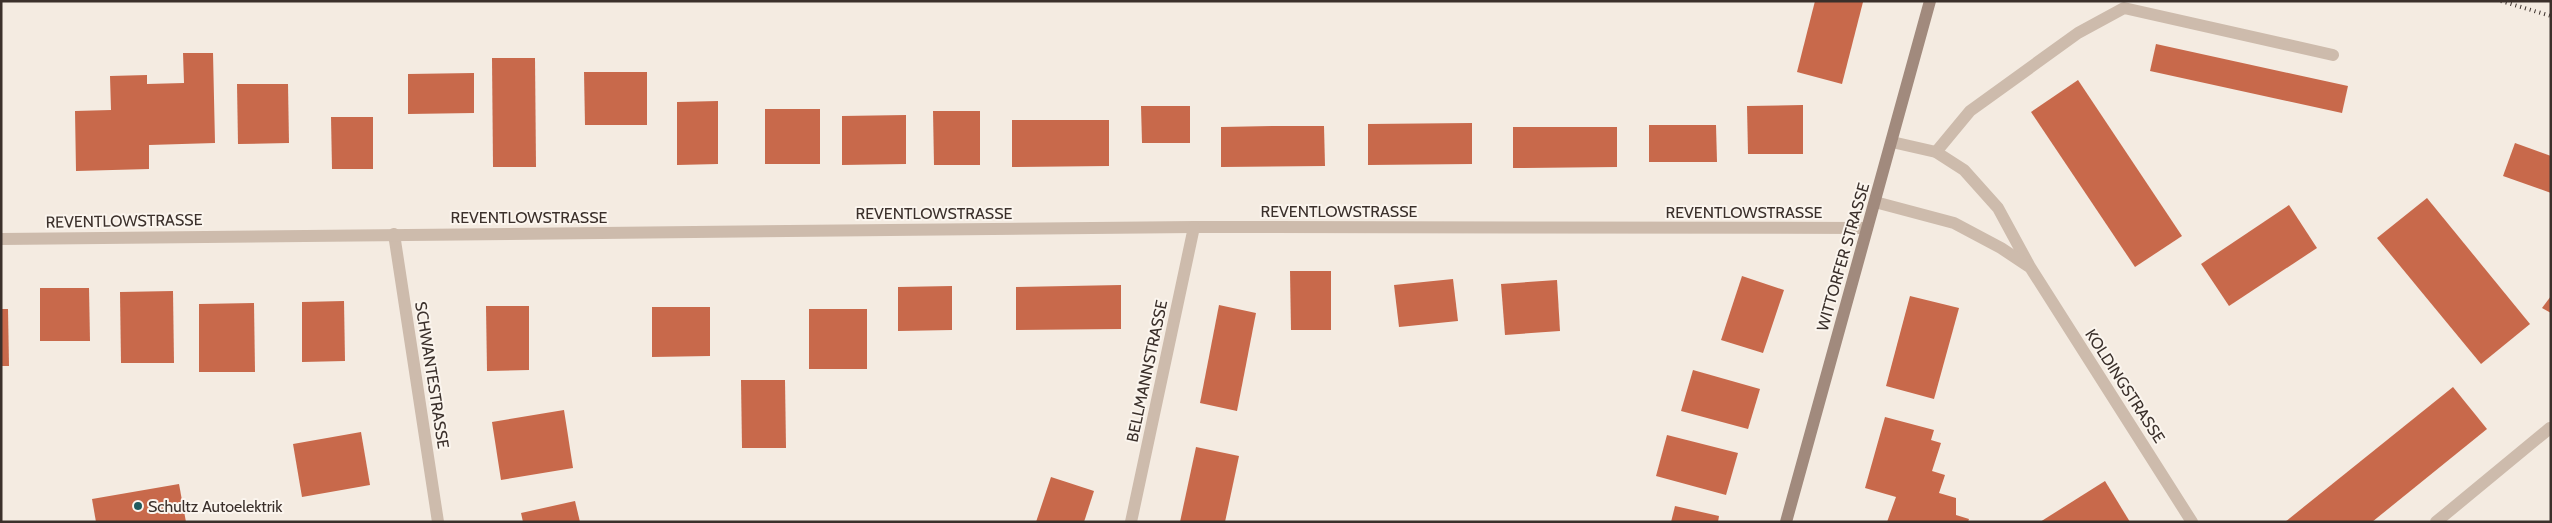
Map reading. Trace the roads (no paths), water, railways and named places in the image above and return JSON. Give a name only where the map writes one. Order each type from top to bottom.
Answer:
[{"type":"street","name":"WITTORFER STRASSE","points":[[1786,522],[1930,1]]},
{"type":"street","points":[[1936,152],[1970,111],[2078,33],[2124,8],[2333,54]]},
{"type":"street","name":"KOLDINGSTRASSE","points":[[1892,142],[1936,152],[1964,170],[1998,208],[2030,267],[2192,522]]},
{"type":"street","name":"KOLDINGSTRASSE","points":[[1875,202],[1954,223],[2001,248],[2030,267]]},
{"type":"street","name":"REVENTLOWSTRASSE","points":[[1,239],[1194,227],[1867,228]]},
{"type":"street","name":"BELLMANNSTRASSE","points":[[1131,522],[1194,227]]},
{"type":"street","name":"SCHWANTESTRASSE","points":[[394,234],[438,522]]},
{"type":"street","points":[[2436,522],[2550,428]]},
{"type":"railway","points":[[2501,1],[2551,16]]},
{"type":"place","name":"Schultz Autoelektrik","points":[[138,506]]}]
